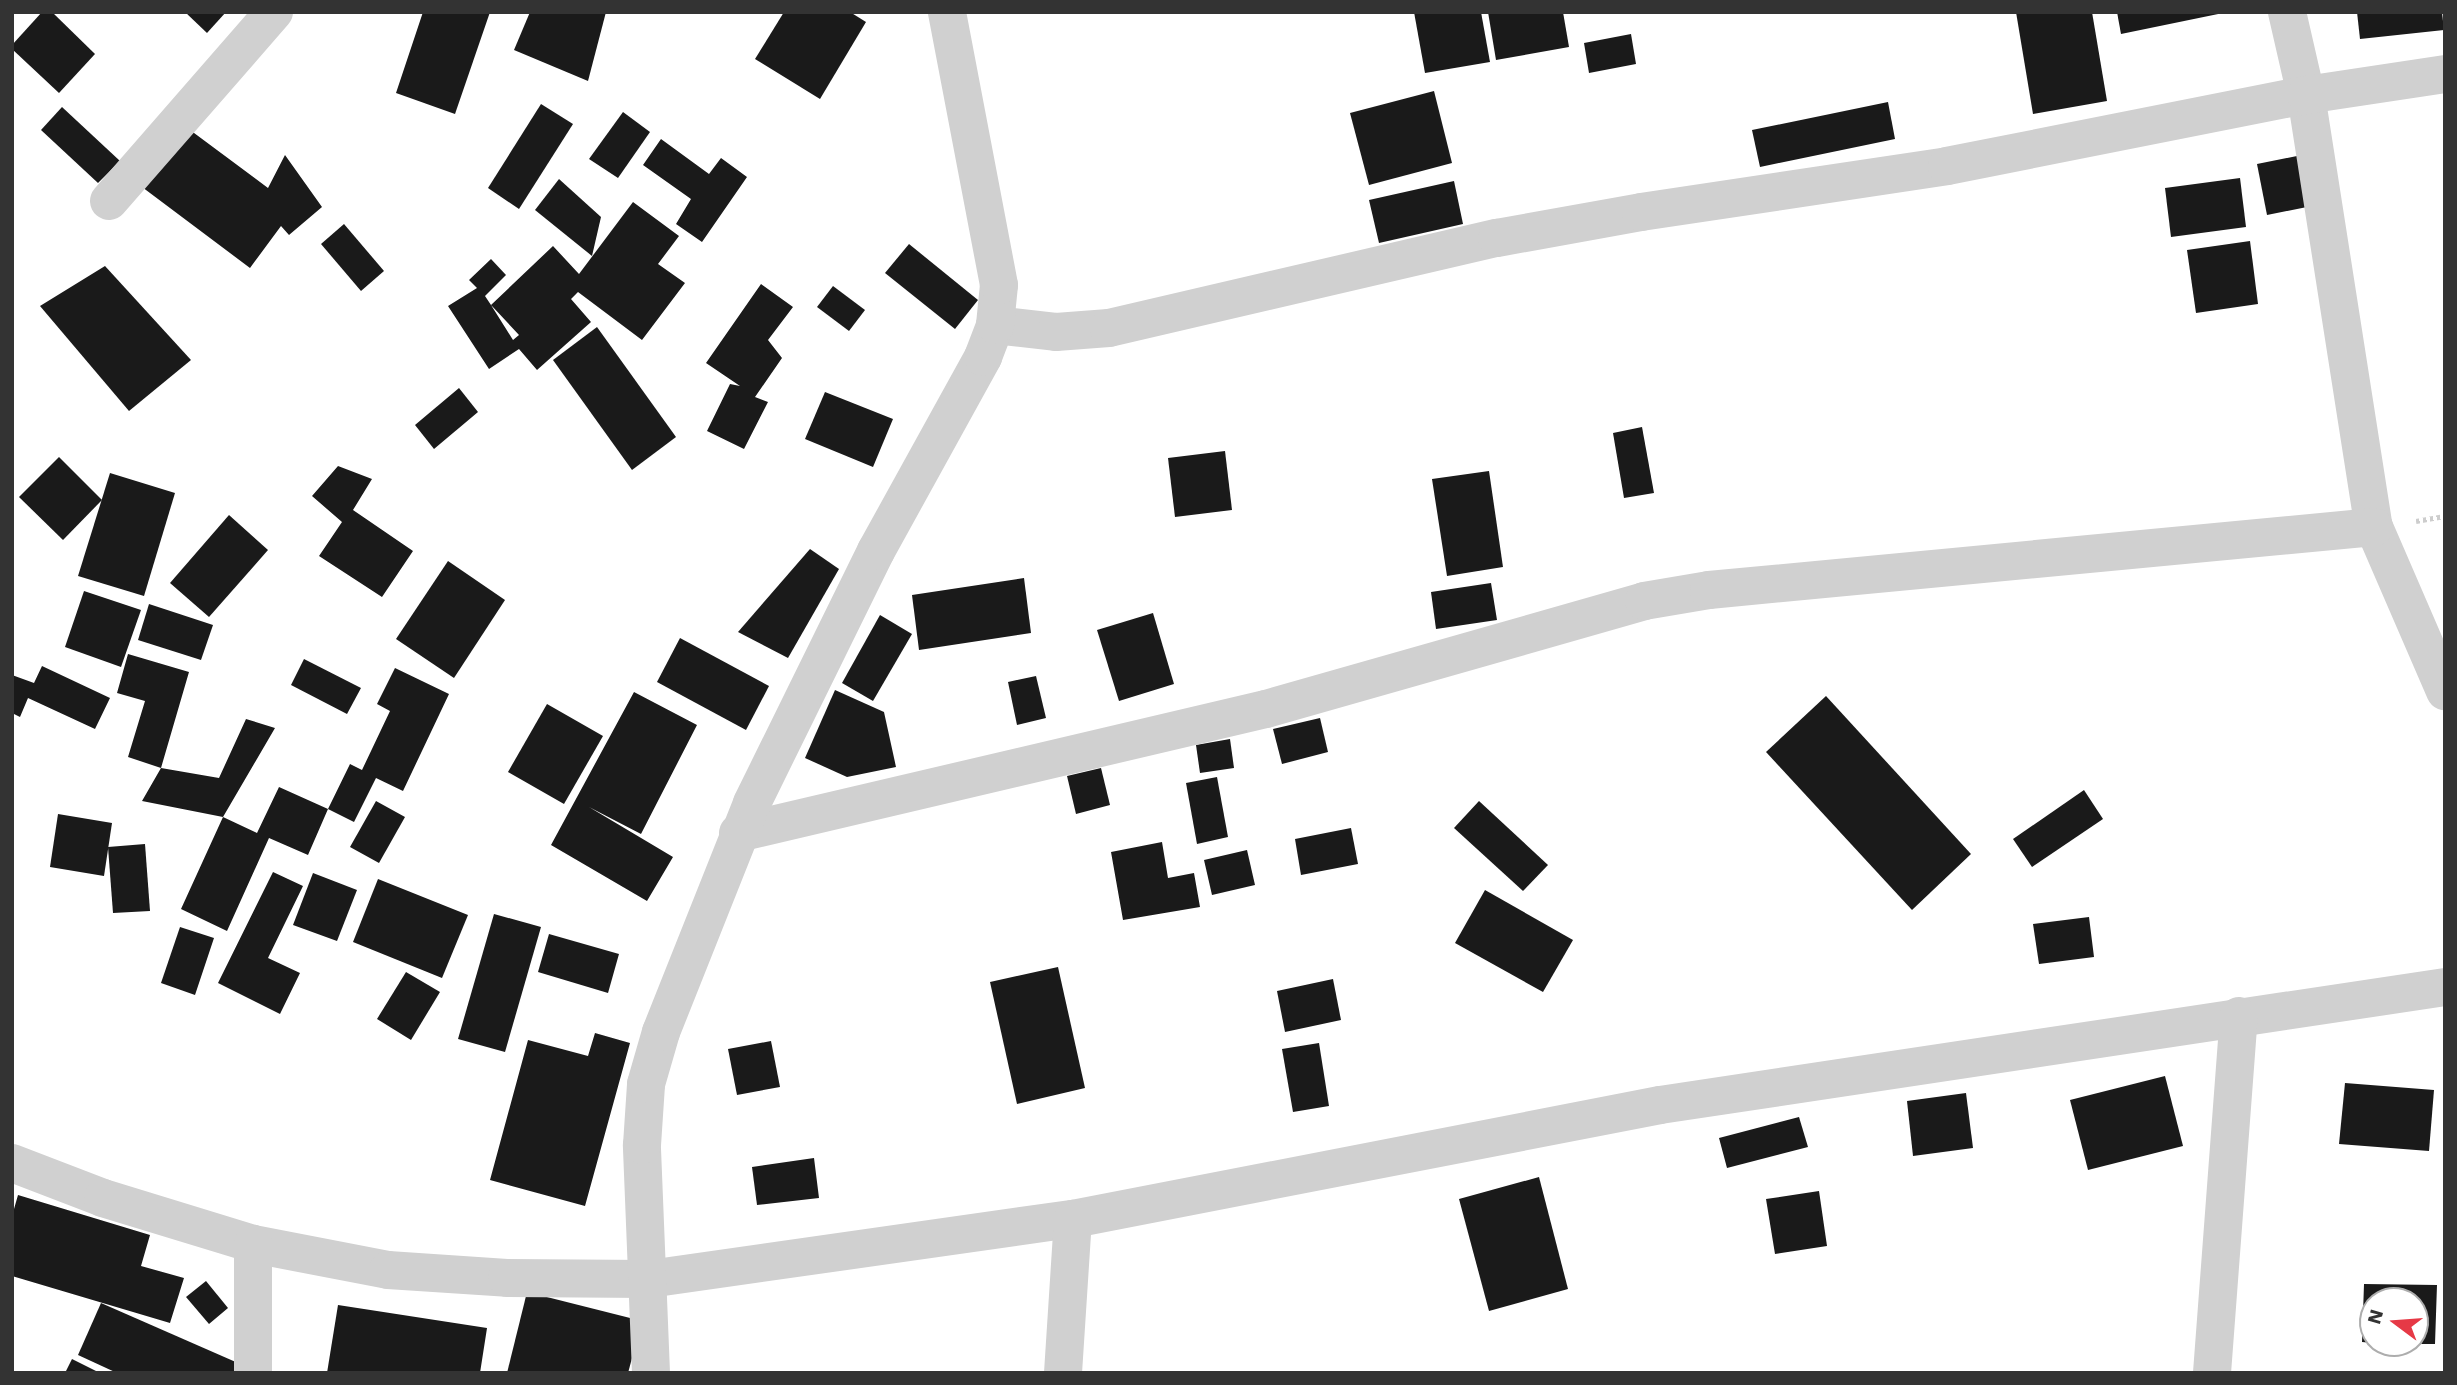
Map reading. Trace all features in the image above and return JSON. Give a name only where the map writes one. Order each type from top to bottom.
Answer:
[{"type":"street","points":[[109,201],[274,12]]},
{"type":"street","points":[[650,1373],[649,1279],[642,1145],[646,1084],[661,1032],[737,833],[876,551],[983,356],[995,325],[999,285],[947,12]]},
{"type":"street","points":[[2287,12],[2306,95],[2374,527],[2445,691]]},
{"type":"street","points":[[995,325],[1056,332],[1109,328],[1497,238],[1641,212],[1947,166],[2306,95],[2445,74]]},
{"type":"street","points":[[737,833],[1266,709],[1644,601],[1709,590],[2374,527]]},
{"type":"street","points":[[12,1163],[103,1198],[253,1244],[388,1270],[507,1278],[649,1279],[1073,1219],[1660,1105],[2445,987]]},
{"type":"street","points":[[2212,1373],[2239,1016]]},
{"type":"street","points":[[1063,1373],[1073,1219]]},
{"type":"street","points":[[253,1244],[253,1373]]},
{"type":"building","points":[[42,12],[52,12],[95,54],[59,93],[12,49],[12,45]]},
{"type":"building","points":[[185,12],[226,12],[207,33]]},
{"type":"building","points":[[423,12],[490,12],[455,114],[396,93]]},
{"type":"building","points":[[530,12],[606,12],[588,81],[514,50]]},
{"type":"building","points":[[784,12],[850,12],[866,22],[820,99],[755,59]]},
{"type":"building","points":[[1414,12],[1481,12],[1490,62],[1425,73]]},
{"type":"building","points":[[1488,12],[1563,12],[1569,47],[1496,60]]},
{"type":"building","points":[[2016,12],[2092,12],[2107,101],[2033,114]]},
{"type":"building","points":[[2117,12],[2223,12],[2223,13],[2121,34]]},
{"type":"building","points":[[2357,12],[2442,12],[2444,30],[2360,39]]},
{"type":"building","points":[[1631,34],[1636,64],[1589,73],[1584,43]]},
{"type":"building","points":[[1434,91],[1452,163],[1369,185],[1350,113]]},
{"type":"building","points":[[1888,102],[1895,139],[1760,167],[1752,130]]},
{"type":"building","points":[[541,104],[573,124],[519,209],[488,188]]},
{"type":"building","points":[[62,107],[120,161],[98,183],[41,130]]},
{"type":"building","points":[[623,112],[650,132],[618,178],[589,159]]},
{"type":"building","points":[[186,127],[268,188],[285,155],[322,207],[289,235],[281,226],[250,268],[142,187]]},
{"type":"building","points":[[661,139],[709,174],[721,158],[747,177],[702,242],[676,224],[691,199],[643,165]]},
{"type":"building","points":[[2297,156],[2307,207],[2267,215],[2257,164]]},
{"type":"building","points":[[2240,178],[2246,227],[2171,237],[2165,188]]},
{"type":"building","points":[[559,179],[601,217],[592,256],[535,210]]},
{"type":"building","points":[[1454,181],[1463,224],[1379,243],[1369,200]]},
{"type":"building","points":[[633,202],[679,236],[658,264],[685,283],[642,340],[578,292],[571,299],[591,322],[537,370],[519,349],[489,369],[448,306],[477,288],[469,280],[491,259],[506,275],[485,296],[491,305],[553,246],[579,274]],"holes":[[[491,305],[519,335],[513,340]]]},
{"type":"building","points":[[344,224],[384,271],[361,291],[321,244]]},
{"type":"building","points":[[2250,241],[2258,304],[2196,313],[2187,250]]},
{"type":"building","points":[[909,244],[978,300],[955,329],[885,273]]},
{"type":"building","points":[[105,266],[191,360],[129,411],[40,306]]},
{"type":"building","points":[[761,284],[793,307],[768,340],[782,358],[755,397],[768,402],[744,449],[707,431],[730,384],[740,386],[706,363]]},
{"type":"building","points":[[833,286],[865,310],[849,331],[817,307]]},
{"type":"building","points":[[597,327],[676,437],[632,470],[553,360]]},
{"type":"building","points":[[459,388],[478,412],[434,449],[415,425]]},
{"type":"building","points":[[825,392],[893,419],[873,467],[805,439]]},
{"type":"building","points":[[1642,427],[1654,493],[1624,498],[1613,433]]},
{"type":"building","points":[[1225,451],[1232,510],[1175,517],[1168,458]]},
{"type":"building","points":[[59,457],[102,500],[63,540],[19,497]]},
{"type":"building","points":[[338,466],[372,479],[353,510],[413,551],[382,597],[319,556],[342,522],[312,496]]},
{"type":"building","points":[[1489,471],[1503,567],[1447,576],[1432,479]]},
{"type":"building","points":[[110,473],[175,493],[144,596],[78,576]]},
{"type":"building","points":[[229,515],[268,550],[209,617],[170,583]]},
{"type":"building","points":[[810,549],[839,569],[788,658],[738,632]]},
{"type":"building","points":[[448,561],[505,600],[454,678],[396,639]]},
{"type":"building","points":[[1024,578],[1031,633],[919,650],[912,595]]},
{"type":"building","points":[[1491,583],[1497,620],[1436,629],[1431,592]]},
{"type":"building","points":[[84,591],[141,610],[121,667],[65,647]]},
{"type":"building","points":[[149,604],[213,625],[201,660],[138,640]]},
{"type":"building","points":[[1153,613],[1174,684],[1119,701],[1097,630]]},
{"type":"building","points":[[880,615],[912,634],[873,701],[842,683]]},
{"type":"building","points":[[680,638],[769,686],[746,730],[657,682]]},
{"type":"building","points":[[128,654],[189,672],[161,768],[128,757],[145,701],[117,693]]},
{"type":"building","points":[[304,659],[361,688],[347,714],[291,685]]},
{"type":"building","points":[[42,666],[110,698],[95,729],[28,698],[20,717],[12,713],[12,675],[34,683]]},
{"type":"building","points":[[395,668],[449,694],[403,791],[376,778],[354,822],[328,809],[350,764],[362,770],[390,711],[377,704]]},
{"type":"building","points":[[1036,676],[1046,718],[1017,725],[1008,682]]},
{"type":"building","points":[[835,690],[884,712],[896,767],[847,777],[805,758]]},
{"type":"building","points":[[634,692],[697,725],[641,834],[589,807],[673,857],[647,901],[551,845]]},
{"type":"building","points":[[1826,696],[1971,854],[1912,910],[1766,752]]},
{"type":"building","points":[[547,704],[603,736],[564,804],[508,772]]},
{"type":"building","points":[[1320,718],[1328,752],[1282,764],[1273,729]]},
{"type":"building","points":[[246,719],[275,728],[223,817],[142,801],[161,768],[219,778]]},
{"type":"building","points":[[1230,739],[1234,768],[1200,773],[1196,745]]},
{"type":"building","points":[[1101,768],[1110,805],[1076,814],[1067,776]]},
{"type":"building","points":[[1217,777],[1228,837],[1197,844],[1186,783]]},
{"type":"building","points":[[279,787],[328,809],[308,855],[269,838],[227,931],[181,909],[223,817],[257,833]]},
{"type":"building","points":[[2084,790],[2103,819],[2032,867],[2013,839]]},
{"type":"building","points":[[376,801],[405,817],[379,863],[350,847]]},
{"type":"building","points":[[1479,801],[1548,865],[1523,891],[1454,828]]},
{"type":"building","points":[[58,814],[112,823],[104,876],[50,867]]},
{"type":"building","points":[[1351,828],[1358,864],[1301,875],[1295,839]]},
{"type":"building","points":[[1162,842],[1168,878],[1194,873],[1200,907],[1123,920],[1111,852]]},
{"type":"building","points":[[145,844],[150,911],[113,913],[108,847]]},
{"type":"building","points":[[1247,850],[1255,885],[1212,895],[1204,860]]},
{"type":"building","points":[[273,872],[303,886],[268,958],[300,973],[280,1014],[218,983]]},
{"type":"building","points":[[313,873],[357,890],[337,941],[293,925]]},
{"type":"building","points":[[378,879],[468,915],[442,978],[353,942]]},
{"type":"building","points":[[1485,890],[1573,940],[1543,992],[1455,943]]},
{"type":"building","points":[[494,914],[541,927],[505,1052],[458,1039]]},
{"type":"building","points":[[2089,917],[2094,957],[2039,964],[2033,924]]},
{"type":"building","points":[[180,927],[214,938],[195,995],[161,983]]},
{"type":"building","points":[[549,934],[619,954],[608,993],[538,972]]},
{"type":"building","points":[[1058,967],[1085,1088],[1017,1104],[990,982]]},
{"type":"building","points":[[406,972],[440,992],[411,1040],[377,1019]]},
{"type":"building","points":[[1333,979],[1341,1020],[1285,1032],[1277,991]]},
{"type":"building","points":[[595,1033],[630,1043],[585,1206],[490,1180],[528,1040],[588,1056]]},
{"type":"building","points":[[771,1041],[780,1087],[737,1095],[728,1049]]},
{"type":"building","points":[[1319,1043],[1329,1106],[1293,1112],[1282,1049]]},
{"type":"building","points":[[2165,1076],[2183,1146],[2088,1170],[2070,1100]]},
{"type":"building","points":[[2345,1083],[2434,1090],[2429,1151],[2339,1144]]},
{"type":"building","points":[[1966,1093],[1973,1148],[1913,1156],[1907,1101]]},
{"type":"building","points":[[1799,1117],[1808,1147],[1727,1168],[1719,1138]]},
{"type":"building","points":[[814,1158],[819,1198],[757,1205],[752,1167]]},
{"type":"building","points":[[1539,1177],[1568,1289],[1489,1311],[1459,1199]]},
{"type":"building","points":[[1819,1191],[1827,1246],[1775,1254],[1766,1199]]},
{"type":"building","points":[[18,1195],[150,1235],[141,1266],[184,1278],[170,1323],[12,1276],[12,1216]]},
{"type":"building","points":[[206,1281],[228,1308],[209,1324],[186,1297]]},
{"type":"building","points":[[2364,1284],[2437,1285],[2435,1344],[2429,1344],[2429,1287],[2364,1287]]},
{"type":"building","points":[[527,1292],[642,1321],[628,1373],[507,1373]]},
{"type":"building","points":[[101,1303],[238,1363],[234,1373],[117,1373],[78,1355]]},
{"type":"building","points":[[338,1305],[487,1328],[480,1373],[327,1373]]},
{"type":"building","points":[[72,1359],[100,1373],[65,1373]]}]
